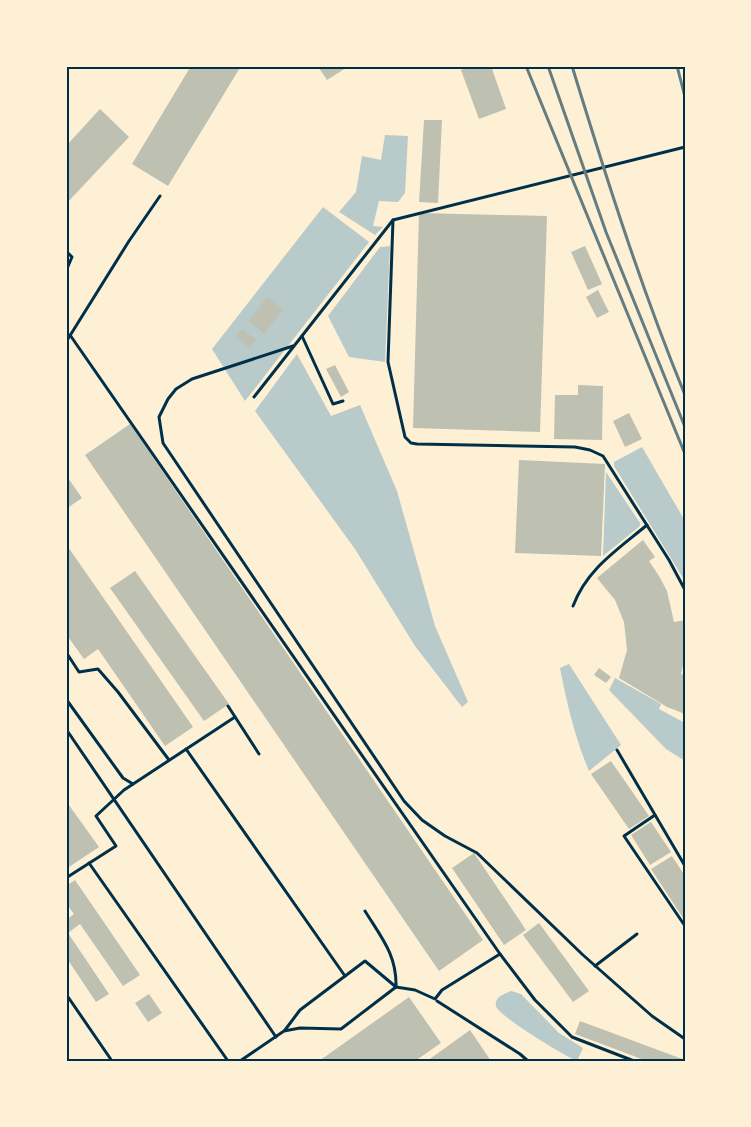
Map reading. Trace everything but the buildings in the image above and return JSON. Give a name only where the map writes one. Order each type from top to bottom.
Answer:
[{"type":"lane","points":[[254,397],[393,220],[685,147]]},
{"type":"lane","points":[[66,342],[160,196]]},
{"type":"lane","points":[[393,220],[388,362],[405,437],[411,443],[417,444],[575,447],[603,456],[669,560],[685,590]]},
{"type":"lane","points":[[66,251],[72,257],[66,271]]},
{"type":"lane","points":[[70,335],[500,954],[535,1000],[572,1037],[634,1061]]},
{"type":"lane","points":[[302,336],[333,404],[343,401]]},
{"type":"lane","points":[[293,346],[192,379],[176,389],[159,417],[163,443],[404,801],[422,820],[445,836],[477,853],[595,966],[652,1016],[685,1039]]},
{"type":"lane","points":[[573,606],[579,591],[594,569],[647,525]]},
{"type":"lane","points":[[66,652],[80,672],[98,669],[169,760]]},
{"type":"lane","points":[[66,699],[123,778],[133,784]]},
{"type":"lane","points":[[228,706],[259,754]]},
{"type":"lane","points":[[66,878],[116,846],[96,816],[133,784],[235,717]]},
{"type":"lane","points":[[66,729],[276,1037]]},
{"type":"lane","points":[[186,749],[345,976]]},
{"type":"lane","points":[[617,750],[685,866]]},
{"type":"lane","points":[[655,815],[624,836],[685,926]]},
{"type":"lane","points":[[89,863],[228,1061]]},
{"type":"lane","points":[[365,911],[392,954],[396,971],[396,987]]},
{"type":"lane","points":[[595,966],[637,934]]},
{"type":"lane","points":[[284,1032],[300,1010],[365,961],[396,987],[415,990],[435,999],[442,990],[500,954]]},
{"type":"lane","points":[[240,1061],[284,1032],[300,1028],[341,1029],[396,987]]},
{"type":"lane","points":[[66,994],[112,1061]]},
{"type":"lane","points":[[438,1001],[528,1061]]},
{"type":"shaded area","points":[[385,135],[408,136],[405,193],[398,202],[379,201],[373,226],[383,227],[375,235],[339,212],[356,192],[362,156],[381,160]]},
{"type":"shaded area","points":[[323,207],[369,242],[245,401],[212,349]]},
{"type":"shaded area","points":[[390,246],[385,362],[349,357],[328,316],[380,247]]},
{"type":"shaded area","points":[[297,354],[331,416],[360,405],[397,491],[435,626],[468,702],[462,707],[415,646],[355,549],[255,411]]},
{"type":"shaded area","points":[[642,447],[685,521],[685,581],[614,466],[614,462]]},
{"type":"shaded area","points":[[606,472],[640,526],[603,556]]},
{"type":"shaded area","points":[[569,664],[621,745],[589,771],[572,721],[560,668]]},
{"type":"shaded area","points":[[615,678],[661,704],[659,709],[685,723],[685,761],[666,749],[609,690]]},
{"type":"shaded area","points":[[511,991],[521,994],[559,1033],[583,1048],[577,1061],[533,1035],[500,1011],[496,1006],[497,1000]]},
{"type":"railway","points":[[526,66],[685,454]]},
{"type":"railway","points":[[548,66],[606,232],[685,427]]},
{"type":"railway","points":[[572,66],[639,273],[685,395]]},
{"type":"railway","points":[[677,66],[685,97]]}]
